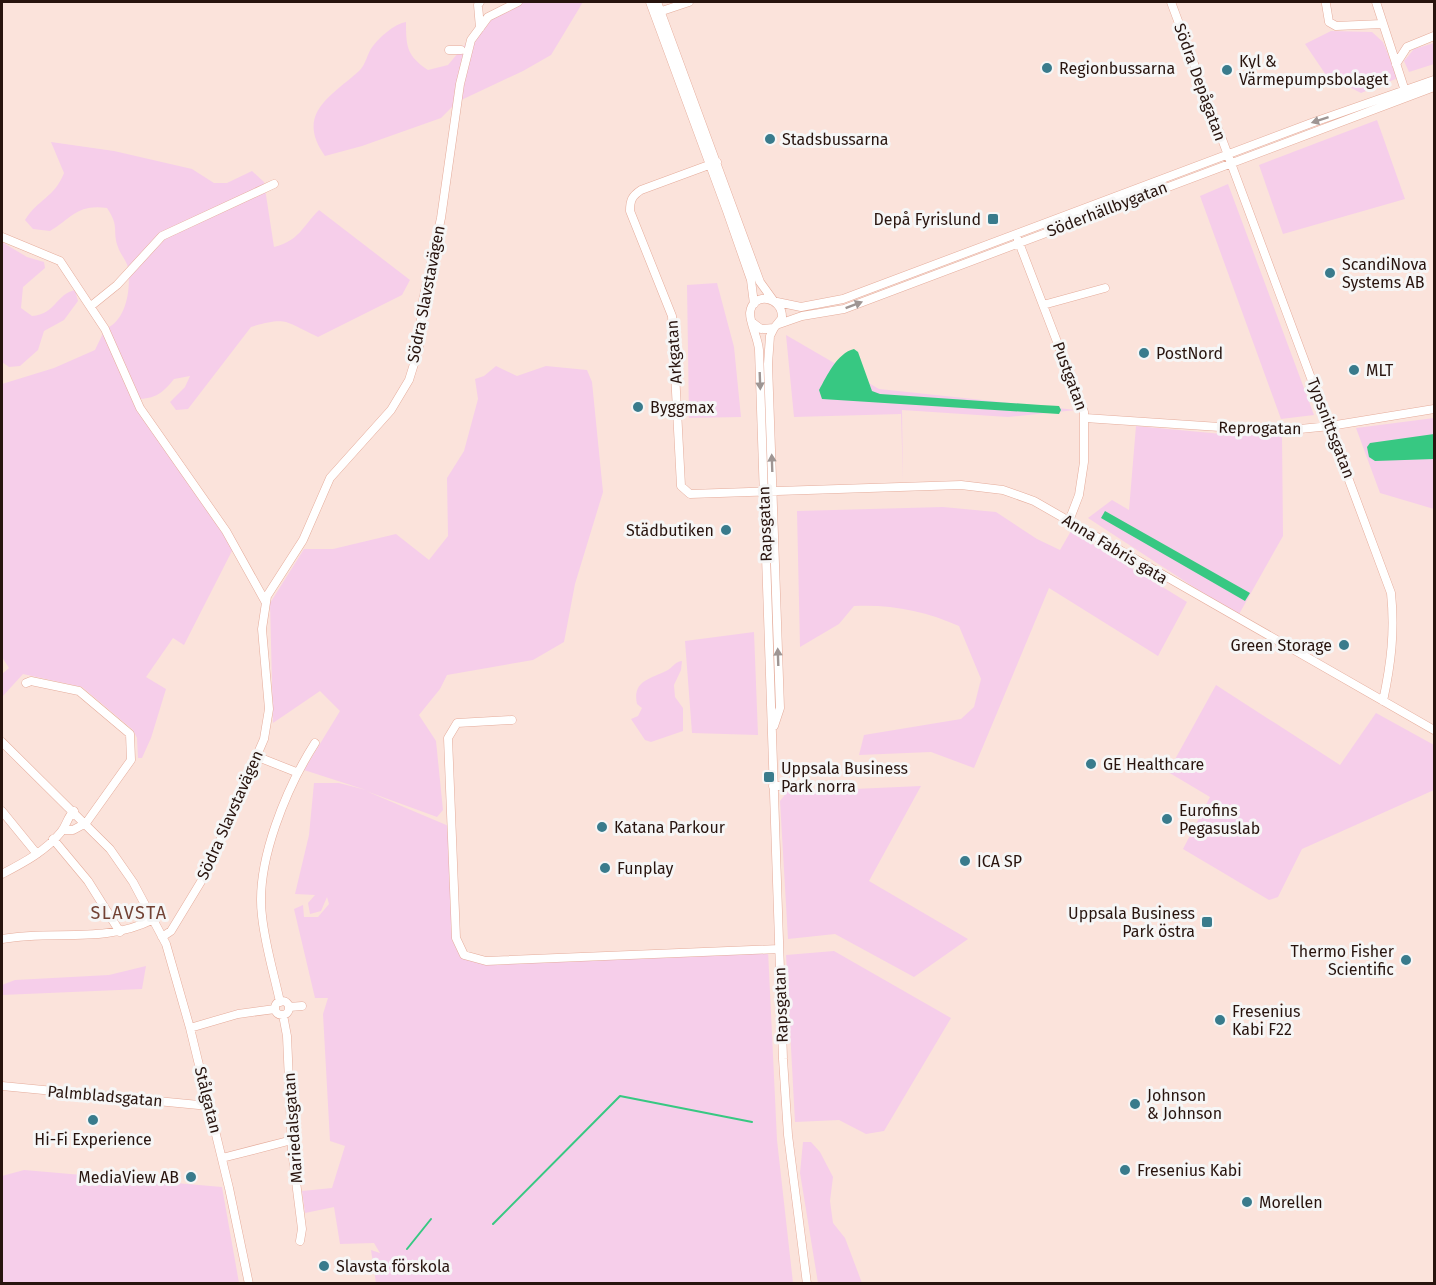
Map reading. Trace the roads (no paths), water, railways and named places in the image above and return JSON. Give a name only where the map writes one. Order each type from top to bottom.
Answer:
[{"type":"street","name":"Södra Slavstavägen","points":[[162,937],[171,931],[205,875],[258,757],[269,709],[262,629],[266,601],[303,540],[330,478],[391,410],[409,380],[419,348],[422,305],[441,218],[460,84],[471,40],[488,17],[518,2]]},
{"type":"street","points":[[650,2],[658,13]]},
{"type":"street","points":[[657,2],[658,13],[760,282],[782,314],[776,326],[760,329],[753,323],[750,314],[754,304],[751,280],[714,163]]},
{"type":"street","points":[[658,13],[689,2]]},
{"type":"street","name":"Södra Depågatan","points":[[1171,2],[1228,158]]},
{"type":"street","points":[[1376,2],[1406,94]]},
{"type":"street","points":[[476,4],[480,28]]},
{"type":"street","points":[[1326,4],[1329,22],[1336,26],[1382,24]]},
{"type":"street","points":[[1396,64],[1407,47],[1434,36]]},
{"type":"street","points":[[449,50],[461,50]]},
{"type":"street","name":"Söderhällbygatan","points":[[1406,94],[1434,80]]},
{"type":"street","name":"Söderhällbygatan","points":[[776,326],[802,316],[844,309],[1228,158],[1406,94],[1434,87]]},
{"type":"street","name":"Typsnittsgatan","points":[[1228,158],[1391,593],[1394,622],[1393,653],[1383,701]]},
{"type":"street","name":"Arkgatan","points":[[714,163],[641,190],[633,195],[630,211],[672,316],[681,486],[690,494],[702,496],[768,493]]},
{"type":"street","points":[[91,306],[117,285],[162,236],[274,184]]},
{"type":"street","points":[[2,237],[60,261],[105,329],[140,408],[226,531],[266,601]]},
{"type":"street","name":"Söderhällbygatan","points":[[775,301],[801,308],[828,304],[1018,239]]},
{"type":"street","name":"Pustgatan","points":[[1018,239],[1085,418],[1084,462],[1079,495],[1069,521]]},
{"type":"street","points":[[1043,305],[1104,288]]},
{"type":"street","points":[[754,304],[763,298],[775,301]]},
{"type":"street","name":"Rapsgatan","points":[[753,323],[759,350],[768,493]]},
{"type":"street","name":"Rapsgatan","points":[[776,326],[770,336],[768,364],[773,786],[788,1131],[807,1284]]},
{"type":"street","name":"Reprogatan","points":[[1085,418],[1274,431],[1330,426],[1434,409]]},
{"type":"street","name":"Anna Fabris gata","points":[[768,493],[890,486],[978,486],[1003,489],[1034,501],[1434,730]]},
{"type":"street","points":[[26,683],[31,681],[79,691],[130,734],[131,760],[86,823],[73,830],[63,830]]},
{"type":"street","points":[[512,720],[457,723],[448,738],[456,938],[464,955],[486,961],[779,949]]},
{"type":"street","name":"Stålgatan","points":[[2,742],[86,823],[118,860],[154,919],[162,937],[190,1028],[222,1158],[249,1284]]},
{"type":"street","points":[[289,1007],[287,1013],[283,1015],[278,1006],[262,916],[261,896],[270,847],[297,772],[315,742]]},
{"type":"street","points":[[258,757],[297,772]]},
{"type":"street","points":[[773,786],[798,786]]},
{"type":"street","points":[[2,811],[37,854]]},
{"type":"street","points":[[2,874],[37,854],[53,840],[63,830],[69,816],[74,811]]},
{"type":"street","points":[[53,840],[88,881],[120,932]]},
{"type":"street","points":[[2,939],[34,935],[87,936],[120,932],[154,919]]},
{"type":"street","points":[[190,1028],[238,1014],[278,1006],[285,1002],[289,1007]]},
{"type":"street","points":[[289,1007],[302,1006]]},
{"type":"street","name":"Mariedalsgatan","points":[[283,1015],[287,1036],[292,1140],[302,1229],[300,1241]]},
{"type":"street","name":"Palmbladsgatan","points":[[2,1086],[209,1106]]},
{"type":"street","points":[[222,1158],[292,1140]]},
{"type":"waterway","points":[[493,1224],[620,1096],[752,1122]]},
{"type":"waterway","points":[[407,1249],[431,1219]]},
{"type":"place","name":"Regionbussarna","points":[[1047,68]]},
{"type":"place","name":"Kyl & Värmepumpsbolaget","points":[[1227,70]]},
{"type":"place","name":"Stadsbussarna","points":[[770,139]]},
{"type":"place","name":"Depå Fyrislund","points":[[993,219]]},
{"type":"place","name":"ScandiNova Systems AB","points":[[1330,273]]},
{"type":"place","name":"PostNord","points":[[1144,353]]},
{"type":"place","name":"MLT","points":[[1354,370]]},
{"type":"place","name":"Byggmax","points":[[638,407]]},
{"type":"place","name":"Städbutiken","points":[[726,530]]},
{"type":"place","name":"Green Storage","points":[[1344,645]]},
{"type":"place","name":"GE Healthcare","points":[[1091,764]]},
{"type":"place","name":"Uppsala Business Park norra","points":[[769,777]]},
{"type":"place","name":"Eurofins Pegasuslab","points":[[1167,819]]},
{"type":"place","name":"Katana Parkour","points":[[602,827]]},
{"type":"place","name":"ICA SP","points":[[965,861]]},
{"type":"place","name":"Funplay","points":[[605,868]]},
{"type":"place","name":"Uppsala Business Park östra","points":[[1207,922]]},
{"type":"place","name":"Thermo Fisher Scientific","points":[[1406,960]]},
{"type":"place","name":"Fresenius Kabi F22","points":[[1220,1020]]},
{"type":"place","name":"Johnson & Johnson","points":[[1135,1104]]},
{"type":"place","name":"Hi-Fi Experience","points":[[93,1120]]},
{"type":"place","name":"Fresenius Kabi","points":[[1125,1170]]},
{"type":"place","name":"MediaView AB","points":[[191,1177]]},
{"type":"place","name":"Morellen","points":[[1247,1202]]},
{"type":"place","name":"Slavsta förskola","points":[[324,1266]]},
{"type":"district","name":"SLAVSTA","points":[[129,913]]}]
